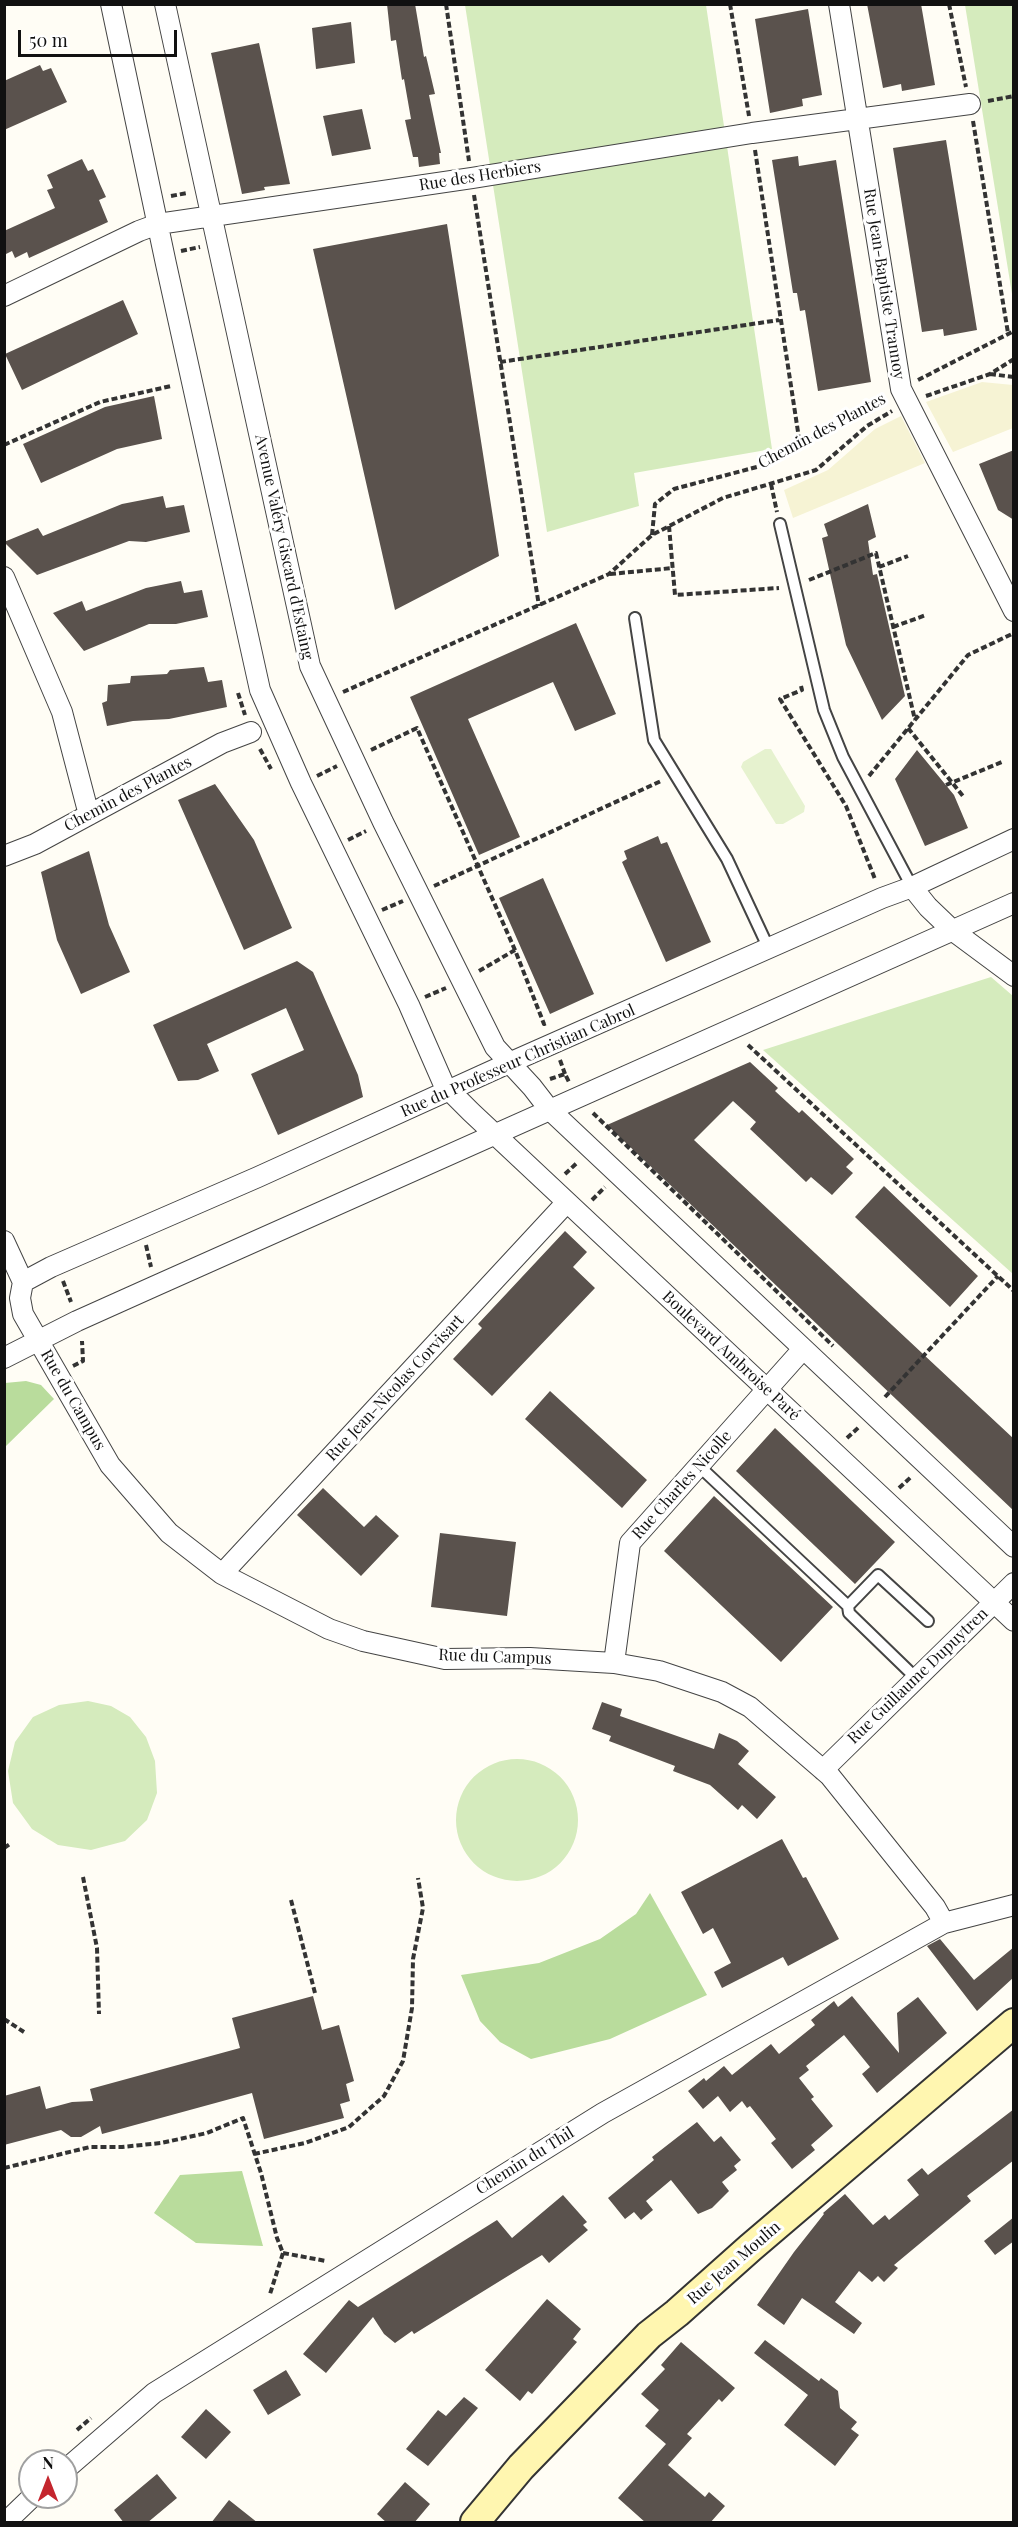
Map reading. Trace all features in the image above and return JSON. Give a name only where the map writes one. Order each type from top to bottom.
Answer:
[{"type":"main road","name":"Rue Jean Moulin","points":[[475,2523],[521,2467],[649,2335],[1014,2023]]},
{"type":"street","points":[[111,4],[260,690],[301,783],[448,1091]]},
{"type":"street","name":"Avenue Valéry Giscard d'Estaing","points":[[165,4],[310,666],[353,759],[495,1047],[549,1109]]},
{"type":"street","name":"Rue Jean-Baptiste Trannoy","points":[[839,4],[905,396],[1014,611]]},
{"type":"street","name":"Rue des Herbiers","points":[[4,296],[158,224],[471,178],[752,133],[970,104]]},
{"type":"street","points":[[4,577],[62,712],[89,815]]},
{"type":"street","name":"Chemin des Plantes","points":[[4,856],[35,844],[222,743],[251,732]]},
{"type":"street","name":"Rue du Professeur Christian Cabrol","points":[[23,1282],[51,1267],[912,887],[1014,839]]},
{"type":"street","points":[[912,887],[928,907],[952,930],[1014,976]]},
{"type":"street","points":[[4,1358],[38,1340],[549,1109],[1014,903]]},
{"type":"street","name":"Boulevard Ambroise Paré","points":[[448,1091],[1014,1621]]},
{"type":"street","points":[[549,1109],[1014,1547]]},
{"type":"street","name":"Rue Jean-Nicolas Corvisart","points":[[222,1574],[567,1202]]},
{"type":"street","points":[[4,1241],[23,1282]]},
{"type":"street","name":"Rue du Campus","points":[[23,1282],[21,1298],[23,1314],[110,1466],[169,1533],[222,1574],[329,1629],[363,1641],[445,1659],[530,1658],[614,1663],[659,1671],[722,1692],[750,1707],[823,1770],[935,1907],[944,1923]]},
{"type":"street","name":"Rue Charles Nicolle","points":[[614,1663],[630,1543],[803,1349]]},
{"type":"street","name":"Rue Guillaume Dupuytren","points":[[823,1770],[1014,1583]]},
{"type":"street","name":"Chemin du Thil","points":[[78,2459],[154,2394],[235,2341],[603,2113],[944,1923],[1014,1905]]},
{"type":"street","points":[[6,2523],[20,2509]]},
{"type":"lane","points":[[780,524],[824,710],[843,757],[912,887]]},
{"type":"lane","points":[[634,618],[654,740],[727,859],[769,949]]},
{"type":"lane","points":[[699,1466],[848,1606],[849,1613],[916,1678]]},
{"type":"lane","points":[[848,1606],[878,1575],[928,1621]]},
{"type":"path","points":[[446,4],[471,178],[539,606]]},
{"type":"path","points":[[730,4],[800,445]]},
{"type":"path","points":[[949,4],[970,104],[1008,333]]},
{"type":"path","points":[[164,255],[217,243]]},
{"type":"path","points":[[500,362],[779,320]]},
{"type":"path","name":"Chemin des Plantes","points":[[652,535],[655,504],[674,489],[768,464],[800,445],[905,396],[1014,331]]},
{"type":"path","name":"Chemin des Plantes","points":[[338,683],[342,693],[609,574],[652,535],[723,498],[816,470],[905,396],[990,374],[1014,359]]},
{"type":"path","points":[[169,374],[174,398]]},
{"type":"path","points":[[990,374],[1014,377]]},
{"type":"path","points":[[4,445],[100,402],[171,386]]},
{"type":"path","points":[[771,483],[780,524]]},
{"type":"path","points":[[669,526],[675,595],[780,588]]},
{"type":"path","points":[[794,586],[876,553],[915,720]]},
{"type":"path","points":[[879,567],[908,556]]},
{"type":"path","points":[[609,574],[673,568]]},
{"type":"path","points":[[893,627],[926,615]]},
{"type":"path","points":[[840,797],[859,788],[968,655],[1014,633]]},
{"type":"path","points":[[237,687],[251,732],[272,772]]},
{"type":"path","points":[[301,783],[417,728],[544,1024],[555,1019]]},
{"type":"path","points":[[908,728],[963,796]]},
{"type":"path","points":[[946,785],[1002,762]]},
{"type":"path","points":[[365,917],[675,774]]},
{"type":"path","points":[[748,1045],[1014,1291]]},
{"type":"path","points":[[593,1113],[836,1349]]},
{"type":"path","points":[[565,1174],[583,1157]]},
{"type":"path","points":[[592,1200],[609,1182]]},
{"type":"path","points":[[885,1397],[998,1276]]},
{"type":"path","points":[[877,1389],[893,1404]]},
{"type":"path","points":[[833,1451],[863,1423]]},
{"type":"path","points":[[4,1848],[10,1844]]},
{"type":"path","points":[[83,1877],[97,1948],[99,2014]]},
{"type":"path","points":[[254,2154],[305,2143],[349,2127],[384,2096],[403,2061],[412,2008],[413,1959],[423,1908],[418,1878]]},
{"type":"path","points":[[291,1900],[315,1993]]},
{"type":"path","points":[[4,2019],[24,2032]]},
{"type":"path","points":[[4,2168],[90,2146],[122,2147],[207,2133],[243,2118],[283,2253],[270,2295]]},
{"type":"path","points":[[283,2253],[326,2261]]},
{"type":"shaded area","points":[[982,382],[1013,385],[1013,428],[953,452],[926,402]]},
{"type":"shaded area","points":[[901,416],[925,463],[793,518],[784,490],[828,470],[875,429]]},
{"type":"green space","points":[[465,5],[706,5],[772,449],[634,473],[639,506],[547,532]]},
{"type":"green space","points":[[965,5],[1013,5],[1012,294]]},
{"type":"green space","points":[[765,749],[771,749],[805,806],[804,812],[783,824],[776,824],[741,767],[743,762]]},
{"type":"green space","points":[[991,977],[1013,996],[1013,1274],[763,1050]]},
{"type":"green space","points":[[26,1381],[41,1385],[54,1399],[5,1447],[5,1383]]},
{"type":"green space","points":[[88,1701],[111,1706],[130,1717],[146,1737],[155,1761],[157,1793],[147,1820],[125,1841],[91,1850],[58,1845],[32,1829],[13,1803],[8,1771],[15,1742],[33,1717],[59,1705]]},
{"type":"green space","points":[[517,1759],[541,1763],[560,1777],[574,1796],[578,1820],[574,1844],[560,1863],[541,1877],[517,1881],[493,1877],[474,1863],[460,1844],[456,1820],[460,1796],[474,1777],[493,1763]]},
{"type":"green space","points":[[650,1893],[707,1995],[610,2039],[531,2059],[500,2042],[480,2021],[461,1975],[539,1963],[600,1939],[636,1914]]},
{"type":"green space","points":[[242,2171],[263,2246],[196,2243],[154,2213],[180,2175]]},
{"type":"building","points":[[387,4],[415,4],[424,57],[426,56],[435,94],[429,95],[441,153],[439,153],[440,164],[419,167],[418,157],[413,157],[405,120],[411,119],[396,40],[391,41]]},
{"type":"building","points":[[867,4],[921,4],[935,85],[902,91],[901,84],[883,88]]},
{"type":"building","points":[[808,9],[822,95],[802,99],[803,106],[770,113],[755,19]]},
{"type":"building","points":[[351,22],[355,63],[316,69],[312,28]]},
{"type":"building","points":[[259,43],[290,184],[264,187],[265,190],[242,194],[211,53]]},
{"type":"building","points":[[40,65],[43,71],[51,68],[67,102],[4,130],[4,81]]},
{"type":"building","points":[[362,109],[371,149],[332,156],[323,116]]},
{"type":"building","points":[[946,140],[977,330],[944,336],[943,329],[922,332],[893,148]]},
{"type":"building","points":[[798,156],[799,166],[836,160],[871,382],[818,391],[805,310],[800,311],[797,293],[793,293],[772,160]]},
{"type":"building","points":[[82,159],[88,171],[93,169],[106,197],[99,200],[108,222],[29,258],[27,252],[15,258],[12,251],[4,255],[4,231],[55,208],[47,190],[53,188],[47,175]]},
{"type":"building","points":[[447,224],[499,556],[395,610],[313,249]]},
{"type":"building","points":[[123,300],[138,334],[22,390],[5,354]]},
{"type":"building","points":[[154,396],[162,439],[117,449],[41,483],[23,444],[105,407]]},
{"type":"building","points":[[1014,450],[1014,520],[998,510],[979,464]]},
{"type":"building","points":[[163,496],[166,508],[184,505],[190,532],[146,542],[129,541],[37,575],[4,542],[38,528],[43,536],[122,504]]},
{"type":"building","points":[[868,504],[876,537],[868,541],[873,575],[877,574],[905,696],[882,720],[846,645],[822,538],[828,536],[824,524]]},
{"type":"building","points":[[181,581],[184,593],[202,590],[208,617],[176,624],[149,624],[84,651],[53,613],[82,601],[86,611],[146,588]]},
{"type":"building","points":[[576,623],[616,714],[575,731],[553,682],[468,719],[520,837],[479,855],[410,697]]},
{"type":"building","points":[[204,667],[208,682],[222,680],[227,707],[169,719],[133,721],[107,726],[102,703],[107,701],[108,685],[130,683],[131,676],[167,674],[170,670]]},
{"type":"building","points":[[917,750],[954,795],[968,828],[925,846],[895,779]]},
{"type":"building","points":[[215,784],[254,840],[292,928],[244,950],[178,800]]},
{"type":"building","points":[[658,836],[661,844],[667,842],[711,942],[666,962],[622,862],[627,859],[624,851]]},
{"type":"building","points":[[89,851],[109,925],[130,972],[81,994],[57,940],[41,872]]},
{"type":"building","points":[[543,878],[594,994],[550,1014],[499,898]]},
{"type":"building","points":[[297,961],[313,972],[358,1075],[363,1097],[278,1135],[251,1074],[304,1050],[286,1008],[207,1044],[219,1071],[198,1080],[178,1081],[153,1025]]},
{"type":"building","points":[[750,1062],[778,1088],[775,1091],[799,1113],[802,1110],[854,1159],[846,1167],[853,1173],[832,1195],[811,1177],[806,1182],[750,1129],[756,1122],[733,1101],[694,1140],[1014,1439],[1014,1511],[607,1125]]},
{"type":"building","points":[[884,1186],[978,1276],[950,1307],[855,1217]]},
{"type":"building","points":[[565,1231],[587,1252],[573,1267],[595,1288],[492,1396],[453,1359],[482,1328],[478,1324]]},
{"type":"building","points":[[550,1391],[647,1480],[622,1508],[525,1419]]},
{"type":"building","points":[[775,1428],[895,1542],[855,1584],[736,1471]]},
{"type":"building","points":[[323,1488],[364,1527],[376,1515],[399,1536],[361,1576],[297,1515]]},
{"type":"building","points":[[714,1496],[833,1607],[781,1662],[664,1551]]},
{"type":"building","points":[[440,1533],[516,1542],[507,1616],[431,1607]]},
{"type":"building","points":[[602,1702],[622,1709],[620,1716],[714,1749],[719,1733],[737,1741],[749,1751],[738,1764],[776,1797],[757,1819],[742,1805],[738,1810],[710,1785],[673,1771],[675,1766],[609,1741],[611,1736],[592,1729]]},
{"type":"building","points":[[782,1839],[803,1878],[806,1877],[839,1939],[788,1966],[783,1957],[722,1988],[714,1972],[731,1963],[713,1928],[703,1934],[681,1892]]},
{"type":"building","points":[[940,1939],[974,1980],[1014,1947],[1014,1977],[977,2011],[927,1946]]},
{"type":"building","points":[[313,1996],[322,2030],[339,2025],[354,2081],[346,2084],[350,2101],[340,2104],[344,2118],[264,2139],[252,2093],[102,2134],[100,2126],[81,2137],[71,2137],[61,2130],[4,2145],[4,2096],[40,2086],[46,2109],[72,2102],[93,2101],[90,2089],[240,2048],[232,2018]]},
{"type":"building","points":[[852,1996],[899,2053],[897,2013],[918,1997],[947,2033],[877,2093],[862,2074],[870,2067],[844,2035],[806,2066],[809,2070],[799,2078],[814,2097],[811,2099],[833,2126],[811,2145],[815,2150],[792,2169],[771,2143],[776,2139],[750,2106],[747,2108],[742,2101],[730,2112],[718,2096],[703,2109],[688,2091],[704,2078],[706,2081],[724,2066],[732,2075],[771,2044],[779,2054],[815,2025],[811,2020],[834,2001],[838,2007]]},
{"type":"building","points":[[1014,2109],[1014,2160],[967,2196],[971,2201],[894,2265],[898,2268],[884,2282],[878,2276],[872,2282],[859,2271],[835,2302],[862,2323],[854,2334],[802,2298],[784,2325],[757,2305],[823,2213],[845,2194],[873,2225],[885,2215],[889,2220],[919,2195],[907,2180],[922,2168],[928,2175]]},
{"type":"building","points":[[697,2122],[714,2142],[721,2136],[741,2160],[734,2166],[737,2170],[722,2182],[729,2191],[712,2208],[698,2214],[671,2180],[646,2201],[653,2210],[641,2220],[634,2212],[625,2219],[608,2198],[654,2160],[652,2157]]},
{"type":"building","points":[[563,2195],[587,2222],[583,2225],[588,2230],[549,2263],[542,2255],[414,2334],[412,2331],[395,2343],[384,2334],[373,2317],[326,2373],[303,2354],[349,2300],[358,2307],[497,2220],[512,2238]]},
{"type":"building","points":[[1014,2217],[1014,2241],[995,2255],[984,2241]]},
{"type":"building","points":[[547,2299],[581,2329],[573,2339],[577,2342],[532,2394],[528,2391],[520,2401],[485,2370]]},
{"type":"building","points":[[765,2340],[819,2381],[821,2378],[838,2391],[840,2408],[857,2422],[851,2429],[859,2435],[835,2466],[784,2425],[808,2395],[754,2353]]},
{"type":"building","points":[[681,2342],[735,2388],[722,2402],[719,2399],[687,2434],[692,2438],[668,2465],[705,2497],[709,2492],[725,2506],[710,2523],[646,2523],[618,2498],[666,2444],[645,2426],[659,2410],[641,2394],[665,2369],[661,2365]]},
{"type":"building","points":[[286,2370],[301,2395],[268,2415],[253,2390]]},
{"type":"building","points":[[464,2397],[478,2408],[428,2466],[406,2449],[438,2410],[446,2416]]},
{"type":"building","points":[[206,2409],[231,2432],[206,2459],[181,2437]]},
{"type":"building","points":[[157,2474],[177,2498],[147,2523],[124,2523],[114,2510]]},
{"type":"building","points":[[405,2482],[430,2504],[414,2523],[387,2523],[377,2514]]},
{"type":"building","points":[[229,2500],[258,2523],[211,2523]]}]
